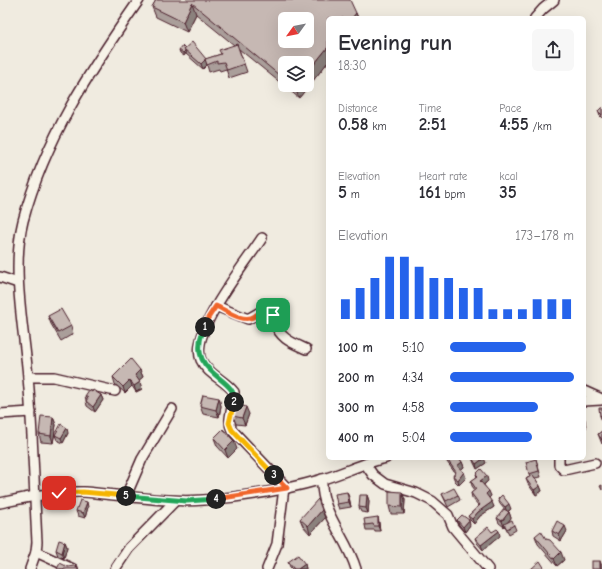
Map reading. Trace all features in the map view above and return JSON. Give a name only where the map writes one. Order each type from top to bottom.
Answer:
[{"type":"street","points":[[30,569],[36,552],[31,412],[18,283],[23,221],[45,158],[68,107],[139,0]]},
{"type":"street","points":[[537,16],[543,8],[554,0]]},
{"type":"street","points":[[262,238],[208,318],[200,342],[201,360],[207,369],[234,392],[229,423],[232,430],[286,488]]},
{"type":"street","points":[[0,277],[18,283]]},
{"type":"street","points":[[216,306],[248,319],[265,309],[269,309],[273,315],[279,332],[285,339],[306,349]]},
{"type":"street","points":[[28,377],[54,377],[115,391]]},
{"type":"street","points":[[586,392],[602,399]]},
{"type":"street","points":[[586,401],[602,399]]},
{"type":"street","points":[[126,496],[142,459],[172,409]]},
{"type":"street","points":[[0,414],[31,412]]},
{"type":"street","points":[[0,503],[34,495],[83,492],[175,501],[233,498],[286,488],[322,479],[362,463],[376,460]]},
{"type":"street","points":[[559,460],[561,468],[567,471],[594,463]]},
{"type":"street","points":[[362,463],[373,476],[385,484],[432,500],[448,515],[453,527],[488,569]]},
{"type":"street","points":[[322,479],[322,491],[326,507],[344,540],[356,569]]},
{"type":"street","points":[[267,569],[278,544],[286,488]]},
{"type":"street","points":[[115,569],[129,548],[175,501]]},
{"type":"street","points":[[36,552],[73,569]]},
{"type":"building","points":[[156,0],[350,0],[356,13],[354,16],[326,16],[326,49],[314,64],[314,56],[278,56],[278,74],[192,3],[183,22],[152,7]]},
{"type":"building","points":[[192,42],[206,59],[201,64],[184,49]]},
{"type":"building","points":[[237,44],[244,64],[227,70],[224,62],[217,63],[217,61],[207,65],[205,59],[221,54],[219,50]]},
{"type":"building","points":[[182,46],[185,49],[183,53],[179,50]]},
{"type":"building","points":[[602,107],[602,115],[598,111]]},
{"type":"building","points":[[61,309],[71,326],[58,333],[48,316]]},
{"type":"building","points":[[131,359],[140,370],[135,375],[140,382],[134,386],[130,380],[123,387],[113,377]]},
{"type":"building","points":[[89,390],[92,392],[93,390],[101,395],[93,407],[86,401],[88,398],[85,396]]},
{"type":"building","points":[[203,395],[219,398],[216,410],[200,406]]},
{"type":"building","points":[[235,403],[246,407],[242,418],[233,416]]},
{"type":"building","points":[[599,408],[602,408],[602,415],[600,416]]},
{"type":"building","points":[[41,416],[53,417],[51,436],[39,434]]},
{"type":"building","points":[[61,424],[67,428],[61,438],[55,435]]},
{"type":"building","points":[[223,429],[234,441],[225,450],[214,438]]},
{"type":"building","points":[[602,431],[602,440],[598,434]]},
{"type":"building","points":[[447,460],[460,460],[462,462],[457,466],[464,472],[458,480],[453,476],[456,472]]},
{"type":"building","points":[[473,460],[481,460],[476,464]]},
{"type":"building","points":[[536,460],[539,471],[529,474],[526,462]]},
{"type":"building","points":[[481,469],[487,476],[480,481],[489,491],[486,494],[492,502],[478,512],[472,519],[468,516],[480,505],[471,493],[476,489],[471,481],[478,476],[476,474]]},
{"type":"building","points":[[533,475],[540,486],[534,490],[526,479]]},
{"type":"building","points":[[454,488],[458,495],[446,501],[442,494]]},
{"type":"building","points":[[389,491],[402,492],[402,507],[389,506]]},
{"type":"building","points":[[347,492],[349,502],[337,504],[335,494]]},
{"type":"building","points":[[360,495],[367,495],[366,508],[359,507]]},
{"type":"building","points":[[502,495],[509,504],[505,507],[498,499]]},
{"type":"building","points":[[318,499],[322,510],[308,526],[300,519]]},
{"type":"building","points":[[80,500],[87,502],[83,513],[76,511]]},
{"type":"building","points":[[504,509],[509,512],[502,521],[497,518]]},
{"type":"building","points":[[462,515],[469,520],[463,527],[457,520]]},
{"type":"building","points":[[378,517],[378,526],[374,526],[373,524],[365,525],[364,519]]},
{"type":"building","points":[[512,520],[514,525],[507,529],[504,524]]},
{"type":"building","points":[[557,521],[565,526],[559,535],[552,531]]},
{"type":"building","points":[[488,527],[492,532],[497,529],[499,531],[481,545],[475,538]]},
{"type":"building","points":[[541,531],[546,539],[550,540],[561,552],[554,559],[535,536]]},
{"type":"building","points":[[59,540],[65,542],[62,553],[56,550]]},
{"type":"building","points":[[298,555],[305,564],[298,569],[294,569],[288,562]]},
{"type":"building","points":[[540,561],[545,569],[531,569]]},
{"type":"building","points":[[592,561],[600,561],[600,569],[592,569]]},
{"type":"building","points":[[60,563],[68,567],[74,566],[79,569],[57,569]]},
{"type":"route","points":[[59,493],[83,492],[155,500],[187,501],[233,498],[287,488],[232,430],[229,423],[234,392],[223,381],[207,369],[201,360],[200,342],[208,318],[216,306],[243,319],[253,318],[265,309],[269,309],[273,315]]}]
